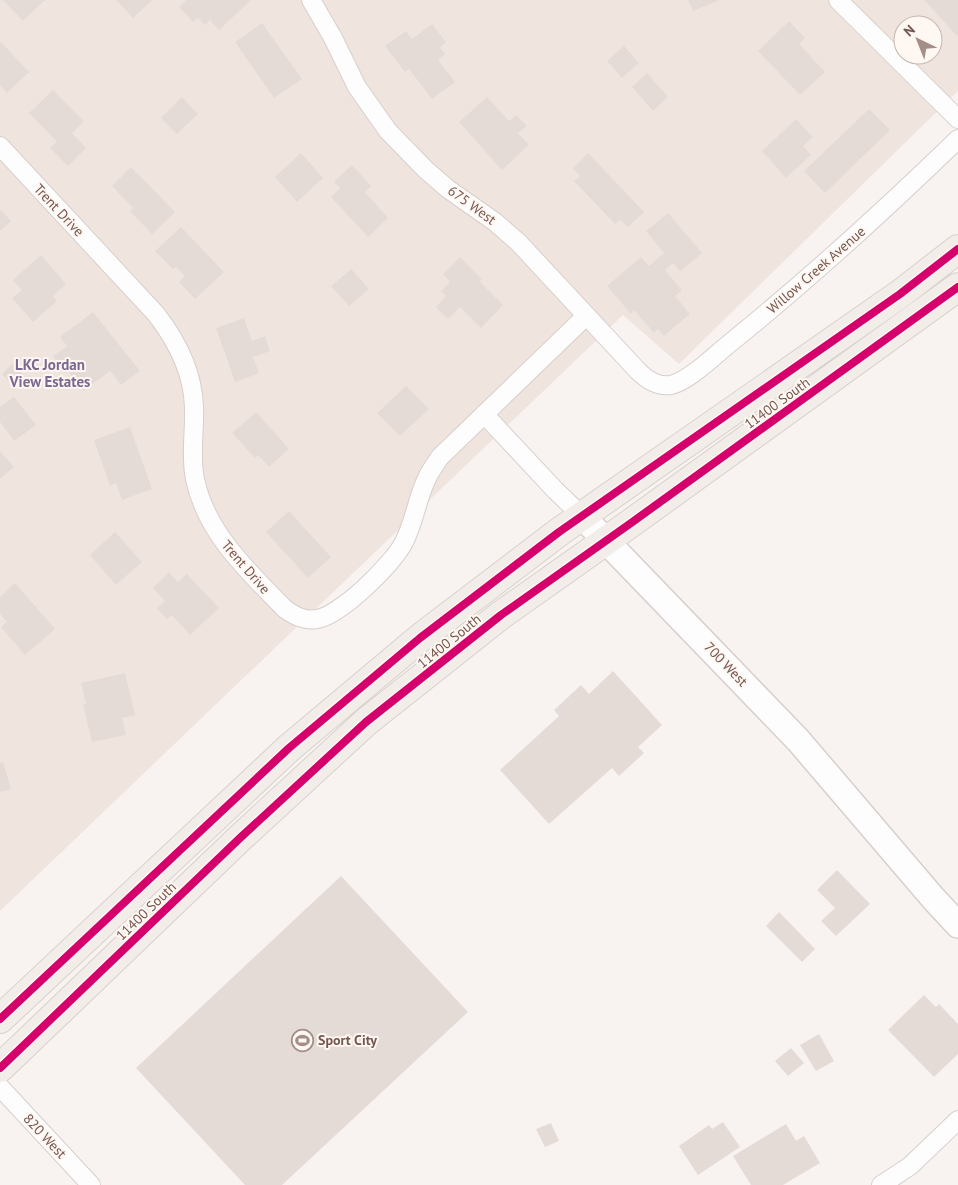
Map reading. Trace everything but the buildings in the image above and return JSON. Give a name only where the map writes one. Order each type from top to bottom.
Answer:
[{"type":"main road","name":"11400 South","points":[[0,1019],[289,748],[420,638],[582,516],[900,294],[958,249]]},
{"type":"main road","name":"11400 South","points":[[0,1068],[240,838],[360,728],[501,615],[958,288]]},
{"type":"street","name":"675 West","points":[[311,0],[333,38],[357,87],[388,131],[426,170],[495,222],[518,242],[645,378],[653,383],[663,385]]},
{"type":"street","points":[[838,0],[958,120]]},
{"type":"street","name":"Willow Creek Avenue","points":[[663,385],[672,384],[691,374],[779,303],[838,252],[958,139]]},
{"type":"street","name":"Trent Drive","points":[[0,146],[156,314],[177,344],[187,367],[192,387],[194,407],[192,460],[195,480],[202,503],[213,526],[229,549],[285,609],[294,616],[305,619],[317,619],[330,615],[342,608],[392,560],[404,544],[427,477],[440,457],[586,316]]},
{"type":"street","name":"700 West","points":[[484,414],[555,490],[798,740],[958,925]]},
{"type":"street","name":"820 West","points":[[0,1087],[91,1185]]},
{"type":"street","points":[[881,1185],[910,1166],[958,1120]]},
{"type":"shaded area","points":[[0,0],[958,0],[958,91],[679,364],[623,315],[0,911]]},
{"type":"cycle path","points":[[0,1019],[289,748],[420,638],[559,532],[900,294],[958,249]]},
{"type":"cycle path","points":[[0,1068],[240,838],[366,722],[501,615],[958,287]]},
{"type":"place","name":"Sport City","points":[[302,1040]]},
{"type":"district","name":"LKC Jordan View Estates","points":[[50,374]]}]
